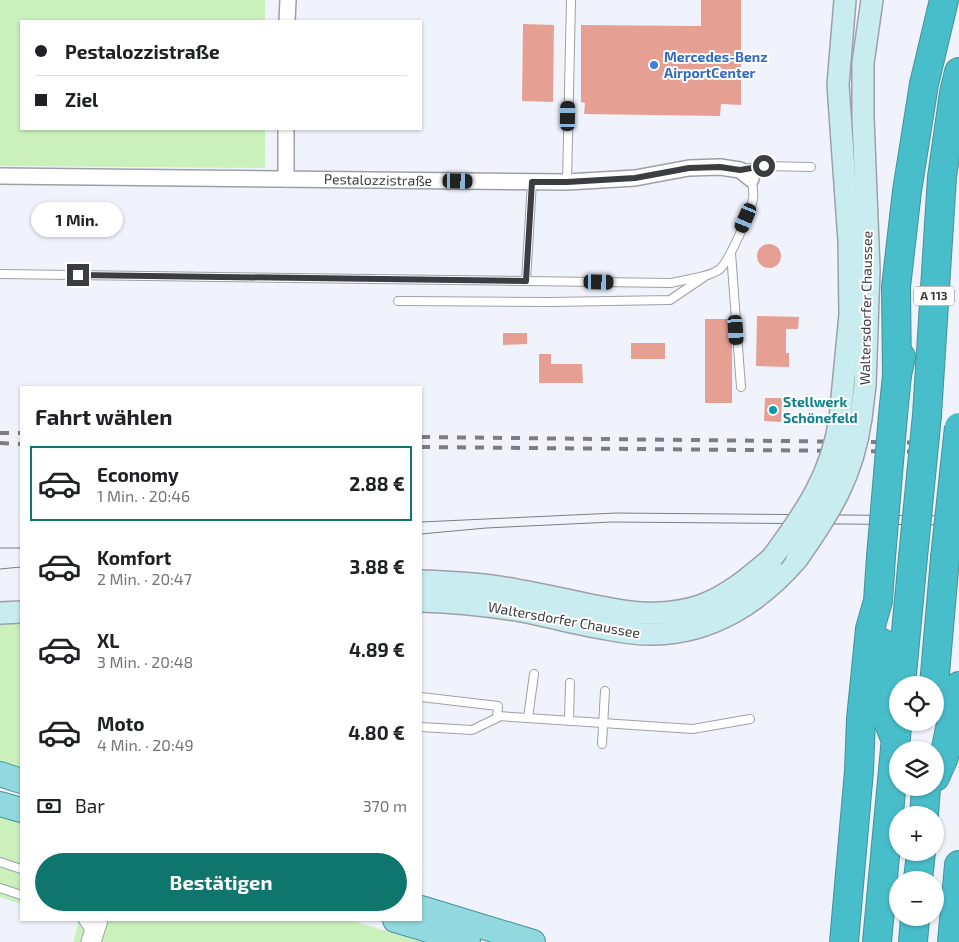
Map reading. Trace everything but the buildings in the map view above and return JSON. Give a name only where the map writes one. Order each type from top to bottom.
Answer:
[{"type":"highway","points":[[897,375],[896,287],[906,201],[924,84],[944,0]]},
{"type":"highway","name":"A 113","points":[[902,676],[927,415],[942,178],[954,93],[959,72]]},
{"type":"highway","points":[[889,720],[886,716],[878,601],[893,415],[897,375],[932,206],[942,178]]},
{"type":"highway","points":[[935,676],[959,427]]},
{"type":"highway","points":[[844,942],[859,771],[861,719],[870,629],[878,601]]},
{"type":"highway","points":[[944,757],[959,686]]},
{"type":"highway","points":[[878,942],[896,731]]},
{"type":"highway","points":[[952,942],[959,865]]},
{"type":"highway","points":[[913,942],[914,926]]},
{"type":"main road","name":"Waltersdorfer Chaussee","points":[[422,600],[516,610],[600,628],[634,633],[671,633],[706,625],[728,616],[747,605],[769,587],[797,559],[832,507],[854,455],[851,418],[849,241],[838,85],[845,0]]},
{"type":"main road","name":"Waltersdorfer Chaussee","points":[[422,581],[460,582],[502,588],[613,610],[650,614],[700,606],[734,589],[772,558],[815,496],[829,465],[837,437],[851,418],[865,385],[869,270],[863,117],[863,63],[872,0]]},
{"type":"main road","points":[[0,613],[20,612]]},
{"type":"main road","points":[[0,774],[20,781]]},
{"type":"main road","points":[[0,804],[20,810]]},
{"type":"main road","points":[[422,908],[533,942]]},
{"type":"main road","points":[[398,921],[468,942]]},
{"type":"street","points":[[288,0],[288,20]]},
{"type":"street","points":[[286,130],[286,179]]},
{"type":"street","name":"Pestalozzistraße","points":[[0,176],[567,182],[635,178],[689,168],[720,167],[745,175]]},
{"type":"lane","points":[[567,182],[571,0]]},
{"type":"lane","points":[[398,301],[550,302],[670,300],[708,274],[719,269],[731,253],[753,201],[754,188],[745,175],[764,166],[811,167]]},
{"type":"lane","points":[[526,281],[532,182]]},
{"type":"lane","points":[[731,253],[741,387]]},
{"type":"lane","points":[[0,274],[671,283],[708,274]]},
{"type":"lane","points":[[528,718],[534,674]]},
{"type":"lane","points":[[569,721],[570,683]]},
{"type":"lane","points":[[602,744],[605,691]]},
{"type":"lane","points":[[422,697],[498,706],[497,718],[472,730],[422,727]]},
{"type":"lane","points":[[497,716],[693,729],[750,719]]},
{"type":"lane","points":[[0,862],[20,869]]},
{"type":"lane","points":[[0,888],[20,895]]},
{"type":"lane","points":[[84,921],[94,932]]},
{"type":"green space","points":[[0,0],[265,0],[265,20],[20,20],[20,130],[265,130],[265,168],[0,166]]},
{"type":"green space","points":[[20,623],[20,769],[0,762],[0,624]]},
{"type":"green space","points":[[0,813],[20,820],[20,904],[0,897]]},
{"type":"green space","points":[[79,921],[353,921],[423,942],[73,942]]},
{"type":"tram line","points":[[422,522],[616,513],[959,516]]},
{"type":"tram line","points":[[422,534],[486,528],[612,522],[959,525]]},
{"type":"tram line","points":[[0,548],[20,548]]},
{"type":"tram line","points":[[0,569],[20,567]]},
{"type":"railway","points":[[0,433],[20,433]]},
{"type":"railway","points":[[422,437],[959,443]]},
{"type":"railway","points":[[0,443],[20,444]]},
{"type":"railway","points":[[422,447],[959,452]]},
{"type":"place","name":"Mercedes-Benz AirportCenter","points":[[654,65]]},
{"type":"place","name":"Stellwerk Schönefeld","points":[[773,410]]},
{"type":"route","points":[[78,275],[526,281],[532,182],[635,178],[689,168],[730,167],[740,170],[764,166]]}]
